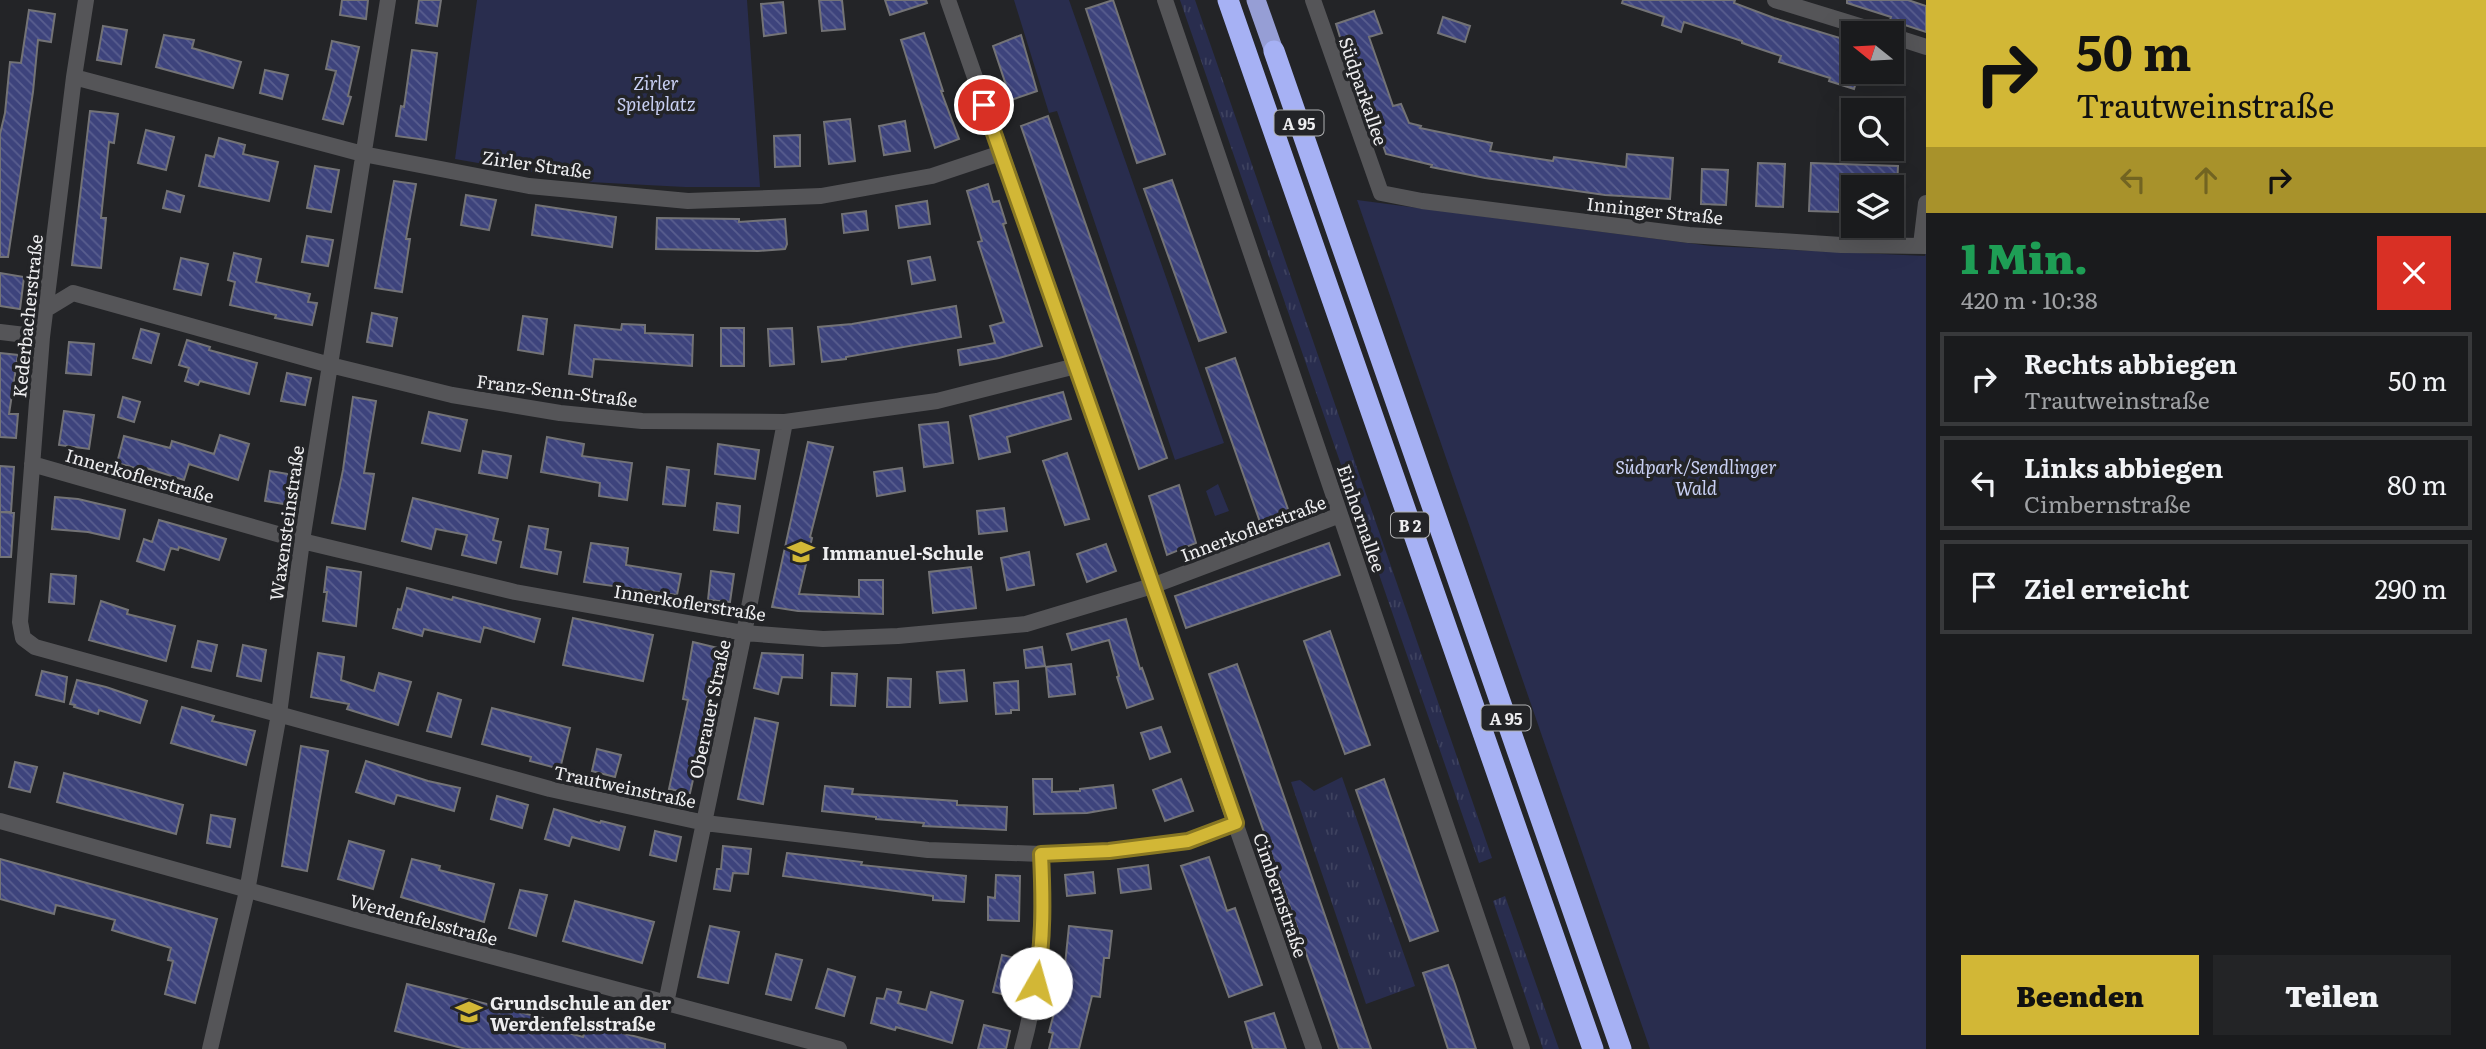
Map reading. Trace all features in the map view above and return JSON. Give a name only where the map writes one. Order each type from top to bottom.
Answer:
[{"type":"highway","name":"B 2","points":[[1228,0],[1592,1049]]},
{"type":"highway","points":[[1256,0],[1274,51]]},
{"type":"highway","name":"A 95","points":[[1274,51],[1621,1049]]},
{"type":"street","name":"Kederbacherstraße","points":[[23,638],[20,622],[42,337],[86,0]]},
{"type":"street","name":"Waxensteinstraße","points":[[210,1049],[247,891],[279,714],[302,541],[388,0]]},
{"type":"street","name":"Cimbernstraße","points":[[948,0],[1314,1049]]},
{"type":"street","name":"Einhornallee","points":[[1165,0],[1522,1049]]},
{"type":"street","name":"Südparkallee","points":[[1313,0],[1381,193]]},
{"type":"street","points":[[1775,0],[1843,21]]},
{"type":"street","points":[[1904,40],[1926,47]]},
{"type":"street","name":"Zirler Straße","points":[[74,77],[363,154],[529,186],[688,201],[821,196],[932,176],[1000,153]]},
{"type":"street","name":"Inninger Straße","points":[[1381,193],[1422,201],[1689,235],[1924,246]]},
{"type":"street","points":[[1924,246],[1926,203]]},
{"type":"street","name":"Franz-Senn-Straße","points":[[45,310],[74,293],[330,365],[452,395],[559,413],[642,421],[785,422],[937,401],[1076,366]]},
{"type":"street","points":[[0,332],[42,337]]},
{"type":"street","name":"Oberauer Straße","points":[[666,1003],[744,633],[785,422]]},
{"type":"street","name":"Innerkoflerstraße","points":[[32,464],[302,541],[515,592],[744,633],[823,639],[898,636],[1026,624],[1152,586],[1340,515]]},
{"type":"street","name":"Trautweinstraße","points":[[23,638],[35,647],[550,789],[705,823],[928,850],[1041,854],[1109,851],[1188,841],[1236,823]]},
{"type":"street","name":"Werdenfelsstraße","points":[[0,821],[247,891],[839,1049]]},
{"type":"street","points":[[1022,1049],[1040,962],[1043,894],[1041,854]]},
{"type":"green space","name":"Zirler Spielplatz","points":[[477,0],[747,0],[760,187],[685,187],[589,182],[455,159]]},
{"type":"green space","points":[[1014,0],[1069,0],[1224,443],[1175,460],[1057,111],[1049,113]]},
{"type":"green space","points":[[1180,0],[1195,0],[1492,858],[1479,863]]},
{"type":"green space","name":"Südpark/Sendlinger Wald","points":[[1357,200],[1711,246],[1925,256],[1926,251],[1926,1049],[1650,1049]]},
{"type":"green space","points":[[1218,484],[1229,511],[1215,516],[1206,491]]},
{"type":"green space","points":[[1342,777],[1415,986],[1366,1004],[1291,782],[1300,780],[1314,791]]},
{"type":"green space","points":[[1505,896],[1559,1049],[1543,1049],[1493,901]]},
{"type":"building","points":[[342,0],[368,0],[366,19],[340,15]]},
{"type":"building","points":[[419,0],[441,0],[437,26],[416,23]]},
{"type":"building","points":[[819,0],[842,0],[845,29],[822,31]]},
{"type":"building","points":[[885,0],[926,0],[927,3],[890,15]]},
{"type":"building","points":[[1113,0],[1165,154],[1137,163],[1086,9]]},
{"type":"building","points":[[1623,0],[1735,0],[1734,3],[1774,18],[1841,38],[1841,84],[1855,84],[1854,89],[1829,81],[1830,78],[1779,62],[1781,56],[1742,41],[1684,22],[1681,32],[1662,25],[1664,17],[1622,3]]},
{"type":"building","points":[[1847,0],[1908,0],[1926,6],[1926,32],[1904,25],[1904,21],[1893,21],[1890,20],[1891,17],[1847,3]]},
{"type":"building","points":[[783,2],[786,33],[764,36],[761,4]]},
{"type":"building","points":[[29,10],[55,14],[51,42],[38,40],[33,92],[8,257],[0,257],[0,134],[10,62],[21,63]]},
{"type":"building","points":[[1374,11],[1382,33],[1369,37],[1393,106],[1401,104],[1409,123],[1421,126],[1420,128],[1492,143],[1490,151],[1553,161],[1554,157],[1626,167],[1627,154],[1673,158],[1670,199],[1605,195],[1485,178],[1386,154],[1364,90],[1357,93],[1336,24]]},
{"type":"building","points":[[1443,17],[1470,26],[1465,42],[1438,33]]},
{"type":"building","points":[[103,26],[127,30],[121,64],[97,60]]},
{"type":"building","points":[[924,33],[959,139],[935,148],[901,40]]},
{"type":"building","points":[[164,35],[194,40],[192,48],[241,62],[233,88],[156,67]]},
{"type":"building","points":[[1021,35],[1037,91],[1011,100],[993,46]]},
{"type":"building","points":[[332,41],[359,47],[348,96],[351,97],[343,124],[323,119],[336,71],[326,69]]},
{"type":"building","points":[[412,50],[437,53],[426,140],[396,136],[401,106],[404,107]]},
{"type":"building","points":[[265,70],[288,75],[282,99],[260,93]]},
{"type":"building","points":[[90,111],[118,114],[114,143],[109,142],[101,218],[106,218],[101,268],[72,265]]},
{"type":"building","points":[[1048,116],[1167,458],[1139,469],[1021,126]]},
{"type":"building","points":[[850,119],[855,161],[829,164],[824,122]]},
{"type":"building","points":[[905,121],[910,151],[884,155],[879,126]]},
{"type":"building","points":[[146,130],[174,137],[166,170],[138,163]]},
{"type":"building","points":[[800,135],[800,166],[775,167],[774,136]]},
{"type":"building","points":[[219,138],[245,145],[243,154],[278,162],[269,201],[199,186],[206,155],[214,157]]},
{"type":"building","points":[[1758,163],[1785,164],[1783,207],[1756,206]]},
{"type":"building","points":[[1811,163],[1898,166],[1898,175],[1841,175],[1839,212],[1809,211]]},
{"type":"building","points":[[315,166],[339,170],[331,212],[307,208]]},
{"type":"building","points":[[1702,169],[1728,170],[1726,205],[1701,204]]},
{"type":"building","points":[[1172,180],[1226,332],[1199,341],[1144,189]]},
{"type":"building","points":[[394,181],[416,184],[406,239],[410,239],[402,292],[375,288]]},
{"type":"building","points":[[988,184],[993,202],[999,201],[1006,223],[1003,224],[1042,346],[960,365],[958,350],[995,343],[990,326],[1004,322],[978,242],[982,241],[967,191]]},
{"type":"building","points":[[167,191],[184,196],[180,212],[163,208]]},
{"type":"building","points":[[466,195],[496,200],[489,230],[461,225]]},
{"type":"building","points":[[927,201],[930,224],[899,228],[896,206]]},
{"type":"building","points":[[536,205],[616,217],[612,247],[532,235]]},
{"type":"building","points":[[866,211],[868,230],[844,233],[842,214]]},
{"type":"building","points":[[657,218],[739,219],[739,222],[785,219],[787,244],[785,249],[758,251],[656,249]]},
{"type":"building","points":[[307,236],[333,240],[328,266],[302,262]]},
{"type":"building","points":[[234,253],[261,259],[256,282],[310,294],[308,302],[317,303],[312,325],[230,305],[235,282],[228,280]]},
{"type":"building","points":[[930,257],[935,280],[912,284],[908,261]]},
{"type":"building","points":[[181,258],[208,264],[201,295],[174,289]]},
{"type":"building","points":[[0,273],[24,277],[20,309],[0,306]]},
{"type":"building","points":[[956,306],[961,337],[822,362],[818,327],[852,324]]},
{"type":"building","points":[[372,313],[397,318],[392,346],[367,342]]},
{"type":"building","points":[[523,316],[547,319],[543,354],[518,350]]},
{"type":"building","points":[[622,324],[645,325],[645,333],[693,335],[692,366],[594,359],[592,377],[569,374],[575,325],[621,330]]},
{"type":"building","points":[[721,328],[744,328],[744,366],[721,366]]},
{"type":"building","points":[[792,328],[794,364],[770,366],[768,329]]},
{"type":"building","points":[[141,329],[159,334],[151,363],[133,358]]},
{"type":"building","points":[[187,340],[210,347],[209,350],[257,363],[249,394],[200,381],[198,385],[185,381],[189,368],[179,365]]},
{"type":"building","points":[[69,342],[94,344],[91,375],[66,373]]},
{"type":"building","points":[[0,353],[18,355],[9,414],[18,414],[16,438],[0,437]]},
{"type":"building","points":[[1235,358],[1289,512],[1260,522],[1206,368]]},
{"type":"building","points":[[287,373],[311,378],[305,405],[281,401]]},
{"type":"building","points":[[1063,392],[1071,419],[1007,437],[1010,452],[979,459],[970,416]]},
{"type":"building","points":[[123,397],[140,402],[134,422],[118,417]]},
{"type":"building","points":[[353,397],[376,401],[364,473],[374,474],[365,529],[332,523],[343,470]]},
{"type":"building","points":[[64,411],[94,415],[89,449],[59,445]]},
{"type":"building","points":[[429,412],[467,420],[460,451],[422,443]]},
{"type":"building","points":[[948,422],[953,463],[924,467],[919,425]]},
{"type":"building","points":[[220,435],[249,444],[238,480],[189,464],[184,480],[140,466],[139,469],[117,463],[124,436],[170,448],[172,441],[214,454]]},
{"type":"building","points":[[547,437],[584,444],[582,456],[632,463],[627,500],[599,496],[600,483],[541,472]]},
{"type":"building","points":[[808,442],[833,447],[810,537],[812,538],[799,594],[859,597],[859,580],[883,580],[883,614],[798,611],[772,607]]},
{"type":"building","points":[[718,444],[759,450],[755,479],[715,474]]},
{"type":"building","points":[[483,451],[511,456],[507,478],[479,473]]},
{"type":"building","points":[[1067,453],[1089,519],[1065,525],[1043,461]]},
{"type":"building","points":[[0,466],[14,467],[11,512],[0,512]]},
{"type":"building","points":[[667,467],[689,470],[685,506],[663,504]]},
{"type":"building","points":[[902,468],[905,491],[877,496],[874,472]]},
{"type":"building","points":[[270,471],[294,475],[290,505],[265,501]]},
{"type":"building","points":[[1179,485],[1196,543],[1167,555],[1149,496]]},
{"type":"building","points":[[55,497],[78,499],[125,510],[119,539],[88,532],[52,529]]},
{"type":"building","points":[[413,498],[498,519],[493,540],[501,542],[496,563],[462,555],[467,535],[436,529],[431,549],[402,541]]},
{"type":"building","points":[[717,503],[740,506],[738,533],[714,530]]},
{"type":"building","points":[[1004,508],[1007,531],[979,534],[977,511]]},
{"type":"building","points":[[0,512],[14,513],[11,557],[0,557]]},
{"type":"building","points":[[159,520],[226,539],[219,560],[179,547],[178,550],[171,548],[164,570],[137,561],[144,539],[152,542]]},
{"type":"building","points":[[529,526],[548,529],[545,549],[561,552],[557,574],[521,567]]},
{"type":"building","points":[[591,543],[628,548],[626,565],[681,574],[677,595],[584,582]]},
{"type":"building","points":[[1329,543],[1340,575],[1186,628],[1175,596]]},
{"type":"building","points":[[1106,544],[1116,571],[1087,582],[1077,554]]},
{"type":"building","points":[[1029,552],[1034,585],[1007,590],[1001,558]]},
{"type":"building","points":[[327,567],[361,572],[356,626],[323,621]]},
{"type":"building","points":[[971,567],[976,608],[933,613],[929,572]]},
{"type":"building","points":[[711,571],[734,574],[730,602],[708,600]]},
{"type":"building","points":[[51,574],[76,576],[74,604],[49,602]]},
{"type":"building","points":[[407,588],[540,619],[534,642],[484,627],[480,642],[424,629],[422,636],[393,628]]},
{"type":"building","points":[[101,601],[128,610],[127,614],[175,626],[166,661],[89,640]]},
{"type":"building","points":[[573,618],[653,635],[643,681],[563,665]]},
{"type":"building","points":[[1126,619],[1140,669],[1142,668],[1153,699],[1127,708],[1109,640],[1072,650],[1067,634]]},
{"type":"building","points":[[1330,631],[1370,745],[1345,754],[1304,641]]},
{"type":"building","points":[[198,641],[217,645],[211,671],[192,667]]},
{"type":"building","points":[[693,642],[722,649],[716,675],[712,674],[704,712],[708,713],[690,793],[669,789],[688,700],[683,699]]},
{"type":"building","points":[[243,645],[266,650],[261,681],[237,676]]},
{"type":"building","points":[[1042,647],[1045,666],[1026,668],[1024,650]]},
{"type":"building","points":[[318,653],[344,657],[341,680],[374,691],[379,673],[411,682],[398,725],[347,709],[349,704],[311,697]]},
{"type":"building","points":[[762,653],[803,655],[802,678],[782,677],[778,694],[754,688]]},
{"type":"building","points":[[1071,664],[1075,694],[1049,697],[1046,667]]},
{"type":"building","points":[[1237,664],[1371,1049],[1339,1049],[1209,674]]},
{"type":"building","points":[[964,670],[967,701],[940,703],[937,672]]},
{"type":"building","points":[[42,671],[67,677],[64,702],[36,695]]},
{"type":"building","points":[[832,673],[857,674],[855,706],[831,705]]},
{"type":"building","points":[[888,678],[911,679],[910,707],[887,707]]},
{"type":"building","points":[[77,680],[147,701],[140,723],[99,710],[98,714],[74,707],[75,705],[70,704]]},
{"type":"building","points":[[1018,681],[1019,710],[996,714],[994,683]]},
{"type":"building","points":[[438,693],[461,700],[451,737],[427,731]]},
{"type":"building","points":[[182,707],[214,716],[212,721],[255,731],[246,765],[171,743]]},
{"type":"building","points":[[492,708],[570,728],[560,769],[530,761],[531,757],[482,744]]},
{"type":"building","points":[[755,718],[778,723],[763,804],[738,799]]},
{"type":"building","points":[[1161,727],[1170,752],[1150,759],[1141,733]]},
{"type":"building","points":[[301,746],[328,751],[307,871],[282,866]]},
{"type":"building","points":[[597,749],[621,755],[615,777],[592,771]]},
{"type":"building","points":[[366,761],[428,781],[460,788],[454,811],[397,795],[394,804],[356,792]]},
{"type":"building","points":[[15,762],[37,767],[30,792],[9,787]]},
{"type":"building","points":[[64,773],[183,805],[176,834],[57,802]]},
{"type":"building","points":[[1033,779],[1052,779],[1052,792],[1080,791],[1113,785],[1116,808],[1087,813],[1034,814]]},
{"type":"building","points":[[1181,779],[1193,811],[1165,821],[1153,790]]},
{"type":"building","points":[[1384,779],[1438,931],[1410,941],[1356,790]]},
{"type":"building","points":[[825,786],[853,789],[852,794],[957,801],[957,805],[1007,807],[1006,830],[923,826],[924,823],[822,811]]},
{"type":"building","points":[[497,796],[528,805],[522,828],[491,819]]},
{"type":"building","points":[[554,809],[600,823],[601,821],[625,827],[619,850],[572,837],[569,846],[545,839]]},
{"type":"building","points":[[211,815],[235,819],[230,847],[207,843]]},
{"type":"building","points":[[655,831],[681,837],[676,861],[650,855]]},
{"type":"building","points":[[349,841],[384,851],[373,889],[338,879]]},
{"type":"building","points":[[723,846],[751,849],[748,874],[733,873],[730,891],[714,889],[717,869],[721,869]]},
{"type":"building","points":[[787,853],[862,862],[861,865],[966,876],[964,902],[933,900],[933,896],[783,876]]},
{"type":"building","points":[[1209,857],[1227,911],[1235,908],[1262,985],[1229,997],[1181,866]]},
{"type":"building","points":[[0,859],[217,919],[195,1003],[165,994],[173,961],[168,960],[171,948],[112,930],[115,920],[56,905],[54,914],[0,899]]},
{"type":"building","points":[[412,859],[440,866],[439,870],[494,884],[484,922],[401,897]]},
{"type":"building","points":[[1148,865],[1151,889],[1121,893],[1118,869]]},
{"type":"building","points":[[1093,872],[1095,893],[1067,896],[1065,875]]},
{"type":"building","points":[[996,875],[1020,876],[1019,921],[988,920],[988,897],[995,898]]},
{"type":"building","points":[[520,890],[547,895],[536,936],[509,928]]},
{"type":"building","points":[[575,901],[654,922],[642,963],[563,941]]},
{"type":"building","points":[[710,926],[739,932],[728,983],[698,977]]},
{"type":"building","points":[[1069,926],[1112,931],[1109,958],[1104,958],[1100,997],[1092,996],[1079,1049],[1049,1049],[1053,1033],[1049,1032],[1058,998],[1061,964],[1065,965]]},
{"type":"building","points":[[776,954],[802,960],[791,1000],[766,994]]},
{"type":"building","points":[[1002,955],[1023,960],[1014,997],[993,992]]},
{"type":"building","points":[[1448,965],[1476,1049],[1448,1049],[1423,973]]},
{"type":"building","points":[[828,969],[855,977],[844,1016],[816,1008]]},
{"type":"building","points":[[407,984],[543,1018],[541,1025],[583,1037],[587,1024],[665,1044],[665,1049],[466,1049],[395,1031]]},
{"type":"building","points":[[887,989],[901,992],[898,1003],[926,1010],[931,992],[963,1001],[952,1043],[896,1027],[895,1030],[871,1023],[877,998],[884,999]]},
{"type":"building","points":[[1274,1013],[1286,1049],[1253,1049],[1245,1022]]},
{"type":"building","points":[[984,1025],[1010,1031],[1006,1049],[978,1049]]},
{"type":"place","name":"Immanuel-Schule","points":[[801,552]]},
{"type":"place","name":"Grundschule an der Werdenfelsstraße","points":[[469,1012]]},
{"type":"route","points":[[984,105],[1236,823],[1188,841],[1109,851],[1041,854],[1043,894],[1040,962],[1036,983]]}]
